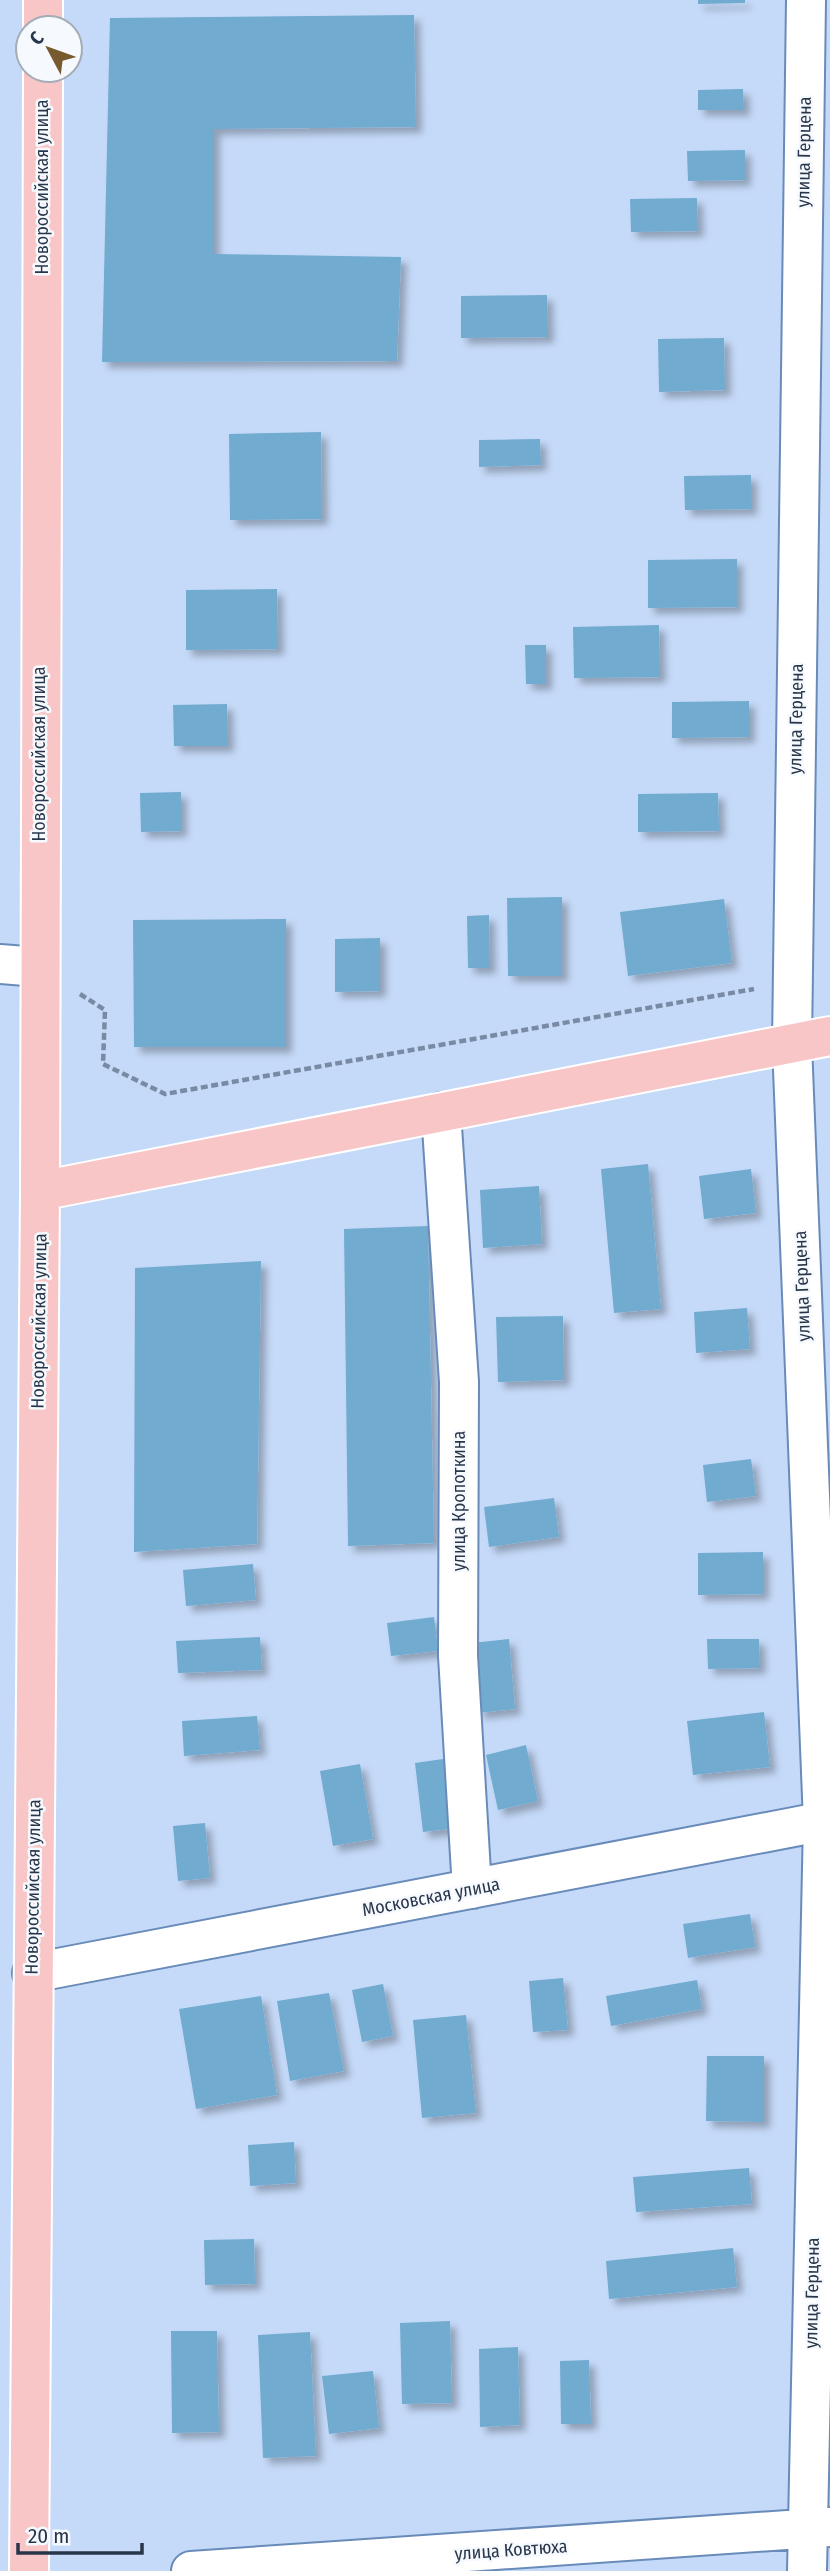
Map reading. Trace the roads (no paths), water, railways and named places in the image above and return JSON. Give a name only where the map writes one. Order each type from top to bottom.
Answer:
[{"type":"main road","name":"Новороссийская улица","points":[[29,2571],[40,1191],[38,967],[43,84]]},
{"type":"main road","points":[[40,1191],[830,1036]]},
{"type":"street","name":"улица Герцена","points":[[806,0],[792,1044],[827,1821],[818,2529],[807,2571]]},
{"type":"street","points":[[0,964],[38,967]]},
{"type":"street","name":"улица Кропоткина","points":[[442,1112],[459,1382],[458,1656],[472,1889]]},
{"type":"street","name":"Московская улица","points":[[32,1973],[827,1821]]},
{"type":"street","name":"улица Ковтюха","points":[[191,2571],[818,2529]]}]
